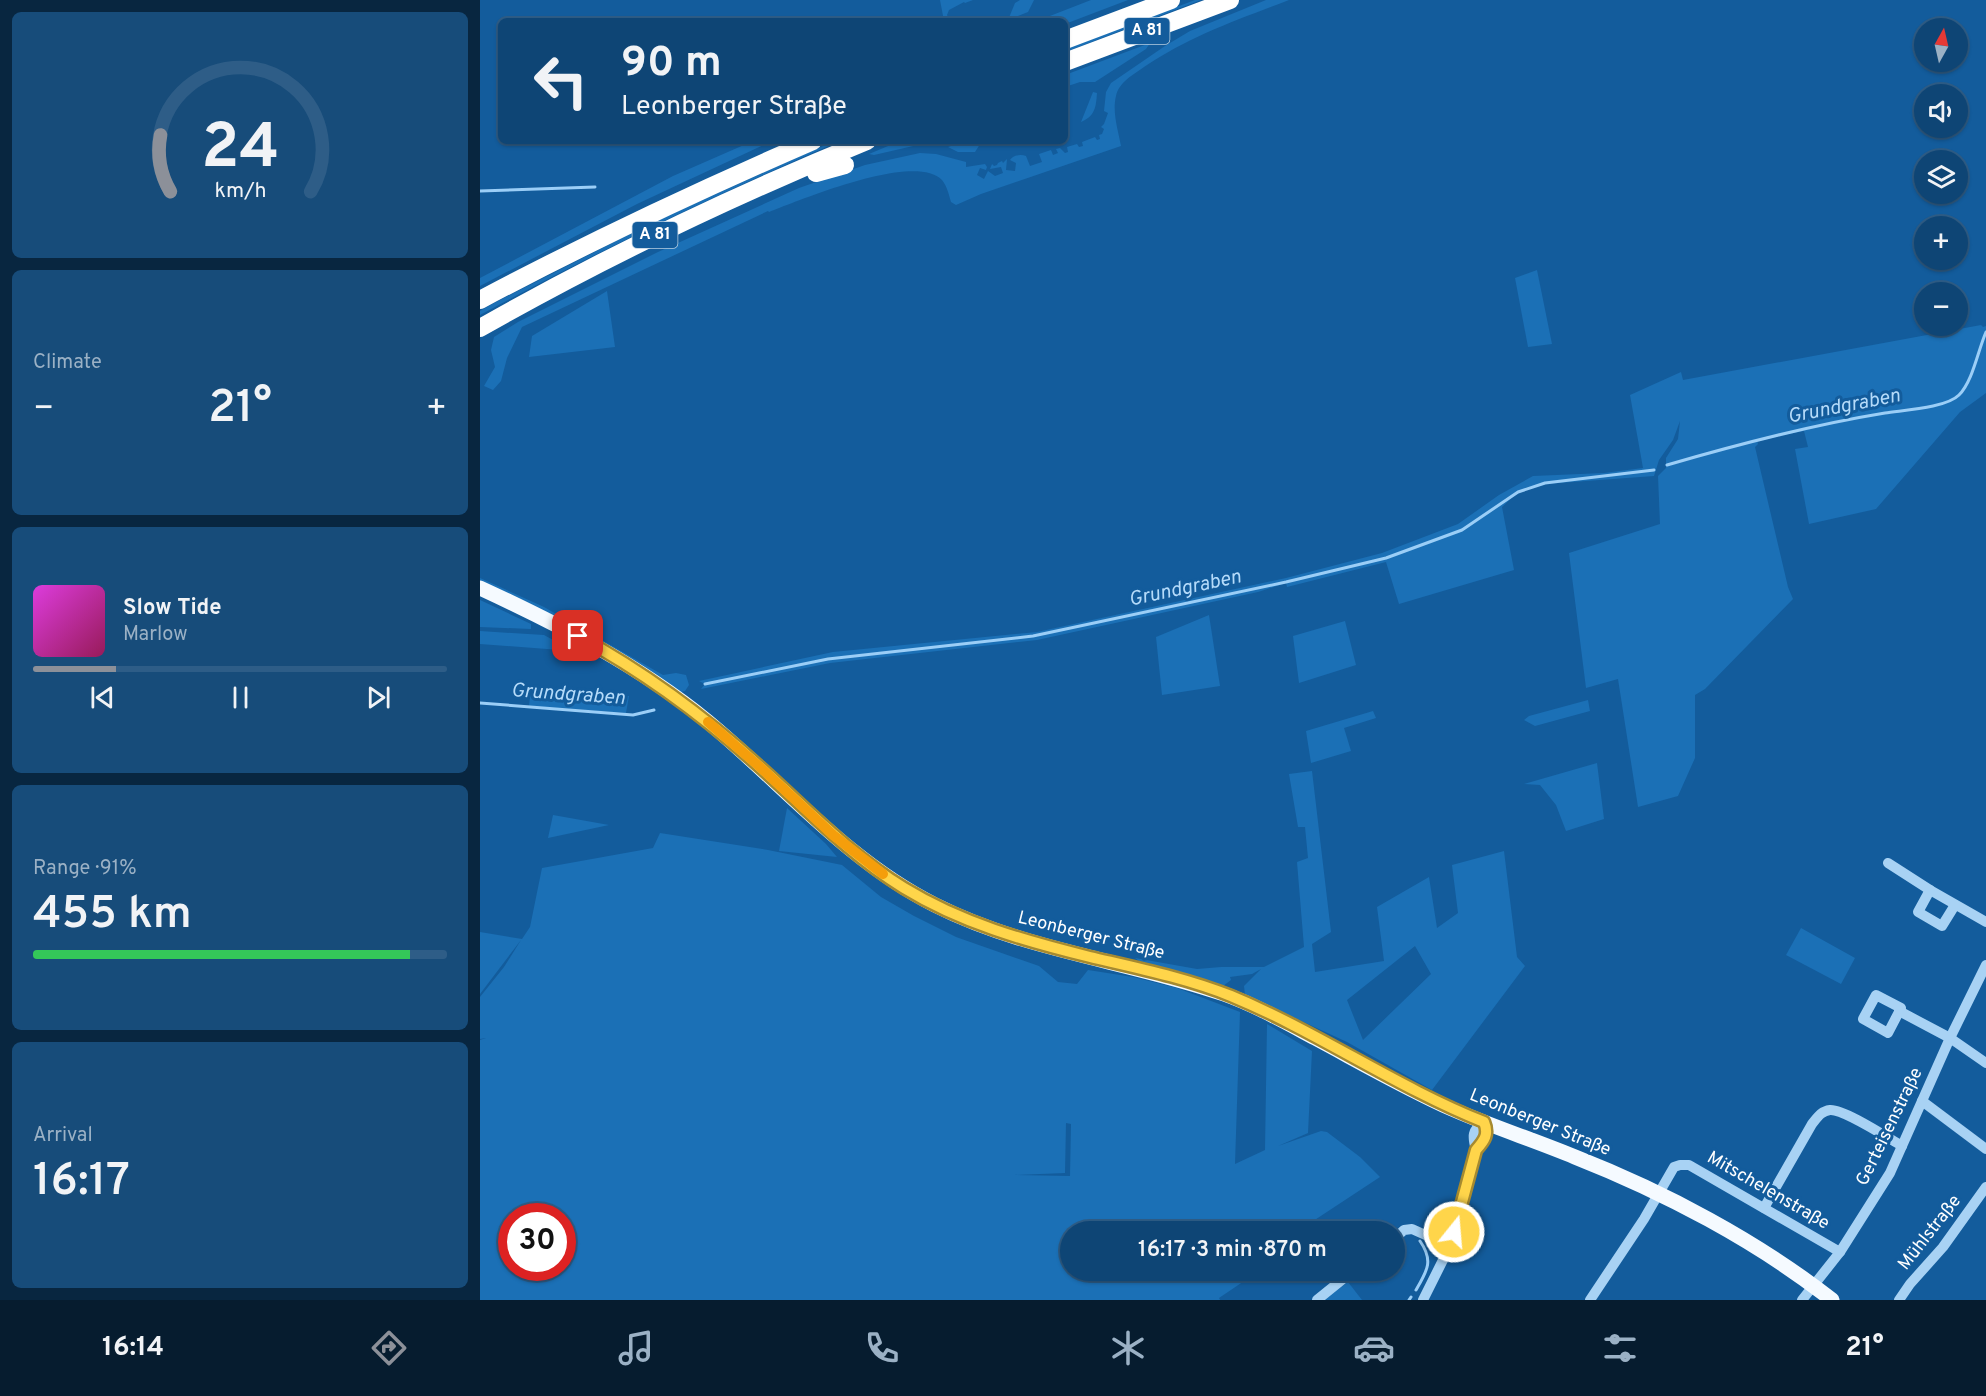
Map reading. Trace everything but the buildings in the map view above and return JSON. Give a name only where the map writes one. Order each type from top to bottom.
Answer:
[{"type":"highway","name":"A 81","points":[[1068,39],[1171,0]]},
{"type":"highway","name":"A 81","points":[[1068,61],[1230,0]]},
{"type":"highway","points":[[1184,31],[1240,0]]},
{"type":"highway","points":[[776,157],[791,144]]},
{"type":"highway","name":"A 81","points":[[480,300],[633,223],[806,144]]},
{"type":"highway","name":"A 81","points":[[480,328],[640,242],[860,144]]},
{"type":"highway","points":[[753,190],[845,165]]},
{"type":"main road","name":"Leonberger Straße","points":[[480,588],[606,651],[674,696],[760,767],[854,853],[904,888],[934,905],[1005,934],[1075,954],[1169,976],[1229,996],[1299,1029],[1409,1088],[1484,1122],[1577,1157],[1658,1195],[1747,1243],[1813,1285],[1832,1300]]},
{"type":"street","points":[[1888,862],[1930,890],[1986,922]]},
{"type":"street","points":[[1930,890],[1918,912],[1942,926],[1955,905]]},
{"type":"street","name":"Gerteisenstraße","points":[[1802,1300],[1840,1252],[1890,1173],[1950,1038],[1986,965]]},
{"type":"street","points":[[1899,1011],[1950,1038],[1986,1064]]},
{"type":"street","points":[[1922,1101],[1986,1149]]},
{"type":"street","points":[[1764,1208],[1812,1124],[1822,1113],[1829,1110],[1843,1113],[1902,1146]]},
{"type":"street","points":[[1423,1300],[1450,1246],[1476,1150],[1488,1131],[1484,1122]]},
{"type":"street","name":"Mitschelenstraße","points":[[1658,1195],[1674,1167],[1689,1165],[1840,1252]]},
{"type":"street","name":"Mühlstraße","points":[[1899,1300],[1943,1247],[1986,1187]]},
{"type":"street","points":[[1590,1300],[1658,1195]]},
{"type":"street","points":[[1405,1230],[1412,1229],[1450,1246]]},
{"type":"street","points":[[1317,1300],[1340,1281]]},
{"type":"shaded area","points":[[940,0],[973,0],[949,10],[948,18],[943,18]]},
{"type":"shaded area","points":[[1020,0],[1034,0],[1028,12],[1009,18],[1015,3]]},
{"type":"shaded area","points":[[1091,0],[1128,0],[1068,23],[1068,18],[1045,18]]},
{"type":"shaded area","points":[[1195,0],[1201,0],[1068,51],[1068,48]]},
{"type":"shaded area","points":[[1266,0],[1289,0],[1196,37],[1161,56],[1123,83],[1115,102],[1121,146],[981,194],[956,205],[951,202],[942,180],[928,173],[908,172],[857,181],[768,211],[522,327],[507,358],[501,381],[493,390],[484,386],[495,367],[491,350],[494,337],[518,322],[658,252],[799,188],[865,165],[920,153],[936,154],[966,162],[966,167],[985,164],[986,170],[980,168],[977,175],[984,179],[988,171],[995,176],[1003,173],[1001,167],[990,169],[992,164],[994,166],[1002,161],[1003,163],[1007,159],[1006,170],[1015,171],[1016,163],[1010,160],[1015,156],[1026,156],[1030,166],[1042,162],[1039,154],[1051,150],[1053,155],[1058,153],[1056,149],[1060,148],[1065,153],[1068,152],[1067,147],[1077,144],[1079,147],[1083,146],[1082,142],[1095,137],[1097,140],[1100,139],[1099,135],[1104,129],[1101,127],[1108,113],[1104,111],[1106,92],[1111,83],[1190,31]]},
{"type":"shaded area","points":[[1150,43],[1146,49],[1095,82],[1080,82],[1068,86],[1068,74]]},
{"type":"shaded area","points":[[1093,92],[1097,93],[1094,110],[1081,122]]},
{"type":"shaded area","points":[[746,144],[766,144],[637,204],[480,286],[480,278],[673,176]]},
{"type":"shaded area","points":[[827,144],[833,144],[658,224],[480,315],[480,311],[496,302],[656,221]]},
{"type":"shaded area","points":[[893,144],[922,144],[874,155],[869,154]]},
{"type":"shaded area","points":[[957,144],[980,144],[975,152],[958,152],[948,147]]},
{"type":"shaded area","points":[[1537,270],[1552,344],[1528,347],[1515,278]]},
{"type":"shaded area","points":[[607,291],[615,347],[529,357],[532,336]]},
{"type":"shaded area","points":[[1986,326],[1986,393],[1960,412],[1876,509],[1809,524],[1795,449],[1808,447],[1804,431],[1757,440],[1758,444],[1755,447],[1788,587],[1793,599],[1705,689],[1695,695],[1695,758],[1678,796],[1638,807],[1618,679],[1586,688],[1569,553],[1660,524],[1658,476],[1666,468],[1666,458],[1678,439],[1680,421],[1673,440],[1659,460],[1654,476],[1545,484],[1518,492],[1502,507],[1514,570],[1399,604],[1386,562],[1287,587],[1286,583],[1258,592],[1037,640],[830,663],[701,689],[705,684],[699,681],[833,652],[1037,632],[1286,578],[1382,553],[1458,524],[1499,495],[1533,476],[1604,473],[1643,468],[1630,395],[1681,372],[1683,380],[1921,336],[1968,336],[1968,327]]},
{"type":"shaded area","points":[[480,578],[544,607],[663,675],[676,673],[686,675],[689,685],[685,691],[677,693],[480,585]]},
{"type":"shaded area","points":[[480,600],[531,624],[531,629],[480,627]]},
{"type":"shaded area","points":[[1209,615],[1220,686],[1162,695],[1156,637]]},
{"type":"shaded area","points":[[1345,621],[1356,665],[1299,683],[1293,636]]},
{"type":"shaded area","points":[[480,631],[544,635],[573,651],[480,644]]},
{"type":"shaded area","points":[[531,687],[629,696],[626,713],[529,706]]},
{"type":"shaded area","points":[[1588,700],[1590,711],[1535,726],[1524,720],[1529,716]]},
{"type":"shaded area","points":[[1373,711],[1376,718],[1344,728],[1351,751],[1311,763],[1306,731]]},
{"type":"shaded area","points":[[1597,763],[1604,819],[1566,831],[1556,805],[1540,785],[1524,784]]},
{"type":"shaded area","points":[[1312,771],[1331,932],[1312,944],[1315,972],[1384,961],[1377,907],[1429,877],[1437,928],[1458,913],[1452,865],[1504,851],[1517,957],[1525,966],[1432,1090],[1347,1042],[1245,995],[1244,986],[1261,969],[1252,974],[1230,977],[1231,980],[1223,986],[1135,958],[1197,969],[1264,967],[1304,947],[1297,862],[1308,858],[1305,827],[1298,827],[1289,774]],"holes":[[[1415,946],[1431,974],[1363,1040],[1347,1000]]]},
{"type":"shaded area","points":[[787,808],[826,844],[837,857],[779,851]]},
{"type":"shaded area","points":[[553,815],[609,825],[548,838]]},
{"type":"shaded area","points":[[660,833],[768,850],[842,865],[881,897],[914,916],[956,937],[1039,966],[1058,982],[1077,984],[1088,970],[1133,977],[1177,988],[1240,1012],[1235,1164],[1265,1150],[1267,1024],[1312,1051],[1308,1133],[1278,1146],[1321,1131],[1327,1132],[1360,1157],[1380,1177],[1313,1221],[1060,1221],[1060,1281],[1244,1281],[1219,1298],[1220,1300],[480,1300],[480,1040],[486,1038],[480,1039],[480,997],[504,967],[521,940],[480,994],[480,932],[522,939],[530,927],[542,868],[653,848]],"holes":[[[1066,1123],[1071,1124],[1070,1176],[1014,1175],[1065,1173]]]},
{"type":"shaded area","points":[[1801,928],[1855,958],[1841,984],[1786,955]]},
{"type":"shaded area","points":[[1348,1282],[1362,1300],[1323,1300]]},
{"type":"waterway","points":[[480,191],[595,187]]},
{"type":"waterway","name":"Grundgraben","points":[[1667,465],[1802,429],[1945,403],[1959,395],[1964,389],[1972,374],[1986,332]]},
{"type":"waterway","name":"Grundgraben","points":[[705,684],[828,659],[1033,636],[1286,582],[1386,558],[1462,530],[1518,492],[1545,483],[1654,470]]},
{"type":"waterway","name":"Grundgraben","points":[[480,703],[633,715],[654,710]]},
{"type":"waterway","points":[[1416,1290],[1428,1260],[1420,1241]]},
{"type":"slow traffic","points":[[708,722],[833,835],[883,874]]},
{"type":"route","points":[[578,636],[642,673],[683,702],[760,767],[854,853],[904,888],[934,905],[1005,934],[1075,954],[1169,976],[1229,996],[1268,1013],[1409,1088],[1484,1122],[1488,1131],[1476,1150],[1454,1232]]}]
